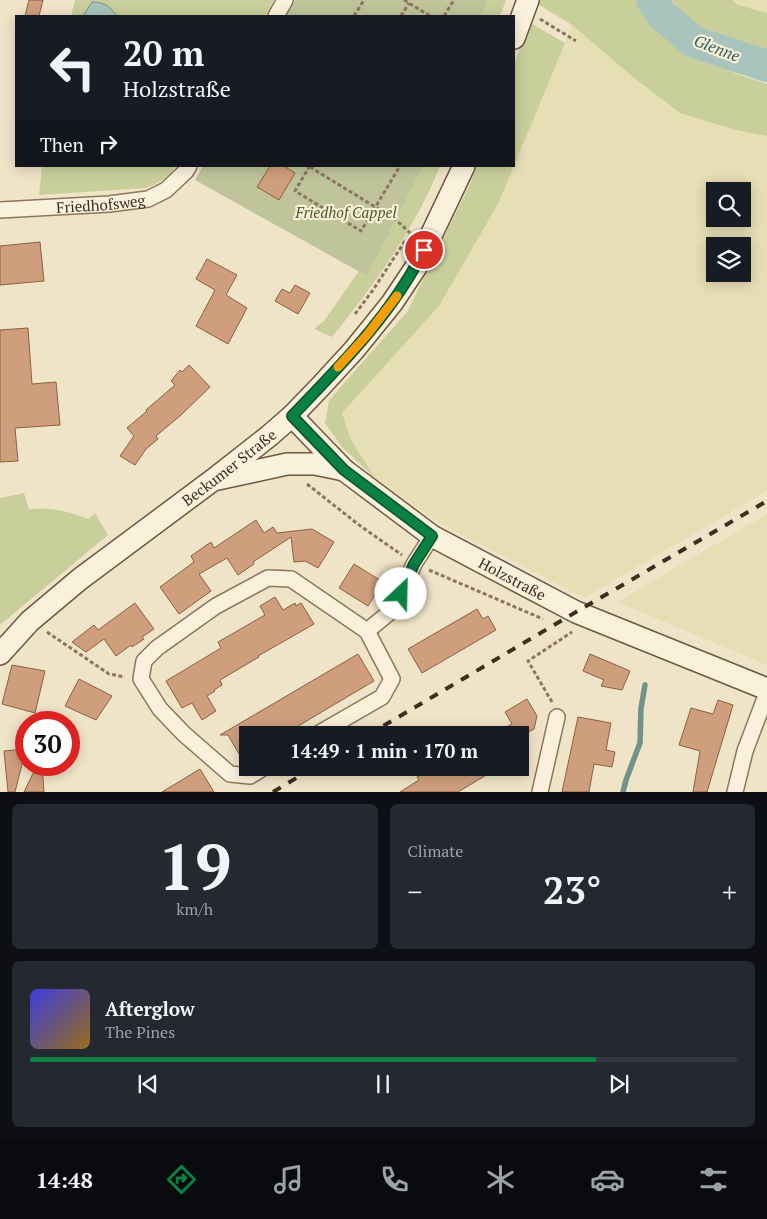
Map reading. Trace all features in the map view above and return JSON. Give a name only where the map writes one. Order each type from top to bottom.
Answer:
[{"type":"main road","points":[[515,35],[527,5]]},
{"type":"main road","name":"Beckumer Straße","points":[[0,654],[30,621],[80,579],[213,480],[292,416],[354,350],[392,303],[416,266],[464,167]]},
{"type":"main road","name":"Holzstraße","points":[[292,416],[344,470],[432,536],[576,612],[767,689]]},
{"type":"main road","points":[[213,480],[287,464],[315,464],[344,470]]},
{"type":"street","points":[[277,15],[285,0]]},
{"type":"street","name":"Friedhofsweg","points":[[0,210],[109,204],[148,199],[166,190],[186,172],[188,167]]},
{"type":"street","points":[[367,631],[395,608],[414,564],[432,536]]},
{"type":"street","points":[[239,775],[230,774],[184,734],[160,709],[141,679],[144,661],[157,648],[216,606],[268,578],[291,579],[367,631],[392,679],[382,696],[331,726]]},
{"type":"street","points":[[735,792],[744,751],[767,694]]},
{"type":"street","points":[[540,792],[556,717]]},
{"type":"path","points":[[355,15],[364,0]]},
{"type":"path","points":[[404,0],[428,15]]},
{"type":"path","points":[[445,15],[454,0]]},
{"type":"path","points":[[402,15],[409,3]]},
{"type":"path","points":[[527,5],[576,41]]},
{"type":"path","points":[[352,319],[410,232],[395,219],[375,207],[309,167],[295,191],[361,231],[375,207],[398,167]]},
{"type":"path","points":[[30,621],[109,674],[141,679]]},
{"type":"path","points":[[556,717],[551,699],[528,661],[572,632]]},
{"type":"shaded area","points":[[732,0],[767,0],[767,13],[738,5]]},
{"type":"shaded area","points":[[572,25],[628,73],[680,113],[735,130],[767,136],[767,491],[584,598],[439,523],[375,478],[351,440],[342,413],[439,306],[499,202]]},
{"type":"shaded area","points":[[767,514],[767,665],[617,602]]},
{"type":"green space","points":[[75,0],[274,0],[266,15],[116,15],[110,8],[87,9],[84,15],[71,15]]},
{"type":"green space","points":[[295,0],[487,0],[481,15],[287,15]]},
{"type":"green space","points":[[487,0],[506,0],[500,15],[481,15]]},
{"type":"green space","points":[[537,0],[636,0],[653,21],[686,51],[737,74],[767,84],[767,136],[735,130],[680,113],[628,73],[572,25],[536,3]]},
{"type":"green space","points":[[671,0],[732,0],[738,5],[767,13],[767,52],[746,48],[699,29]]},
{"type":"green space","points":[[529,22],[565,43],[515,164],[515,62]]},
{"type":"green space","points":[[42,167],[175,167],[162,180],[145,188],[39,195]]},
{"type":"green space","name":"Friedhof Cappel","points":[[202,167],[422,167],[367,276],[195,180]]},
{"type":"green space","points":[[422,167],[440,167],[406,234],[378,277],[332,337],[314,329],[324,321],[359,271],[367,275]]},
{"type":"green space","points":[[477,167],[514,167],[499,202],[439,306],[342,413],[351,440],[375,478],[342,447],[325,423],[329,400],[407,312]]},
{"type":"green space","points":[[24,493],[29,509],[59,510],[88,519],[95,513],[108,535],[0,625],[0,498]]},
{"type":"water","points":[[92,2],[107,6],[116,15],[84,15]]},
{"type":"building","points":[[29,0],[43,0],[39,15],[25,15]]},
{"type":"building","points":[[269,167],[286,167],[295,173],[279,200],[257,187]]},
{"type":"building","points":[[40,242],[44,281],[0,285],[0,246]]},
{"type":"building","points":[[207,259],[237,275],[226,295],[247,308],[228,344],[196,326],[215,290],[196,279]]},
{"type":"building","points":[[295,285],[310,293],[298,314],[275,301],[282,289],[290,293]]},
{"type":"building","points":[[28,328],[32,384],[56,382],[60,425],[15,428],[18,461],[0,462],[0,330]]},
{"type":"building","points":[[189,365],[210,387],[156,436],[158,439],[146,449],[135,465],[120,456],[134,436],[127,428],[175,385],[171,381],[180,370],[182,372]]},
{"type":"building","points":[[256,520],[264,533],[273,527],[277,533],[312,529],[334,542],[318,568],[305,561],[294,562],[291,537],[253,562],[254,564],[238,575],[227,558],[199,574],[211,591],[179,614],[160,587],[194,562],[191,556],[211,542],[214,548]]},
{"type":"building","points":[[354,564],[383,582],[368,606],[339,588]]},
{"type":"building","points":[[275,597],[283,610],[295,603],[296,606],[301,603],[314,624],[220,680],[222,685],[207,696],[216,711],[202,720],[192,703],[182,708],[166,681],[221,648],[218,642],[265,615],[260,606]]},
{"type":"building","points":[[135,603],[154,629],[132,647],[131,645],[116,656],[104,639],[86,652],[72,642],[94,625],[98,630]]},
{"type":"building","points":[[477,609],[483,619],[488,616],[496,630],[422,673],[408,649]]},
{"type":"building","points":[[358,654],[374,681],[298,726],[239,726],[239,754],[228,735],[220,735]]},
{"type":"building","points":[[590,654],[630,671],[622,690],[601,686],[604,680],[583,671]]},
{"type":"building","points":[[12,665],[45,671],[35,711],[28,711],[2,704]]},
{"type":"building","points":[[79,679],[112,696],[96,720],[80,713],[80,711],[65,706]]},
{"type":"building","points":[[527,699],[537,716],[534,729],[529,732],[529,726],[508,726],[512,724],[505,712]]},
{"type":"building","points":[[718,700],[733,705],[707,792],[693,792],[700,751],[679,745],[691,708],[713,714]]},
{"type":"building","points":[[578,717],[611,723],[606,750],[615,752],[612,767],[594,764],[589,792],[562,792]]},
{"type":"building","points":[[15,750],[15,776],[19,776],[15,792],[8,792],[4,751]]},
{"type":"building","points":[[200,769],[214,792],[162,792]]},
{"type":"building","points":[[32,776],[43,776],[44,792],[24,792]]},
{"type":"building","points":[[485,776],[458,792],[400,792],[419,780],[417,777]]},
{"type":"waterway","name":"Glenne","points":[[652,0],[661,14],[694,42],[767,66]]},
{"type":"waterway","points":[[623,792],[640,743],[641,708],[645,685]]},
{"type":"railway","points":[[383,726],[767,501]]},
{"type":"railway","points":[[273,792],[300,776]]},
{"type":"slow traffic","points":[[338,367],[367,335],[397,296]]},
{"type":"route","points":[[401,594],[414,564],[432,536],[344,470],[292,416],[367,335],[392,303],[424,250]]}]
